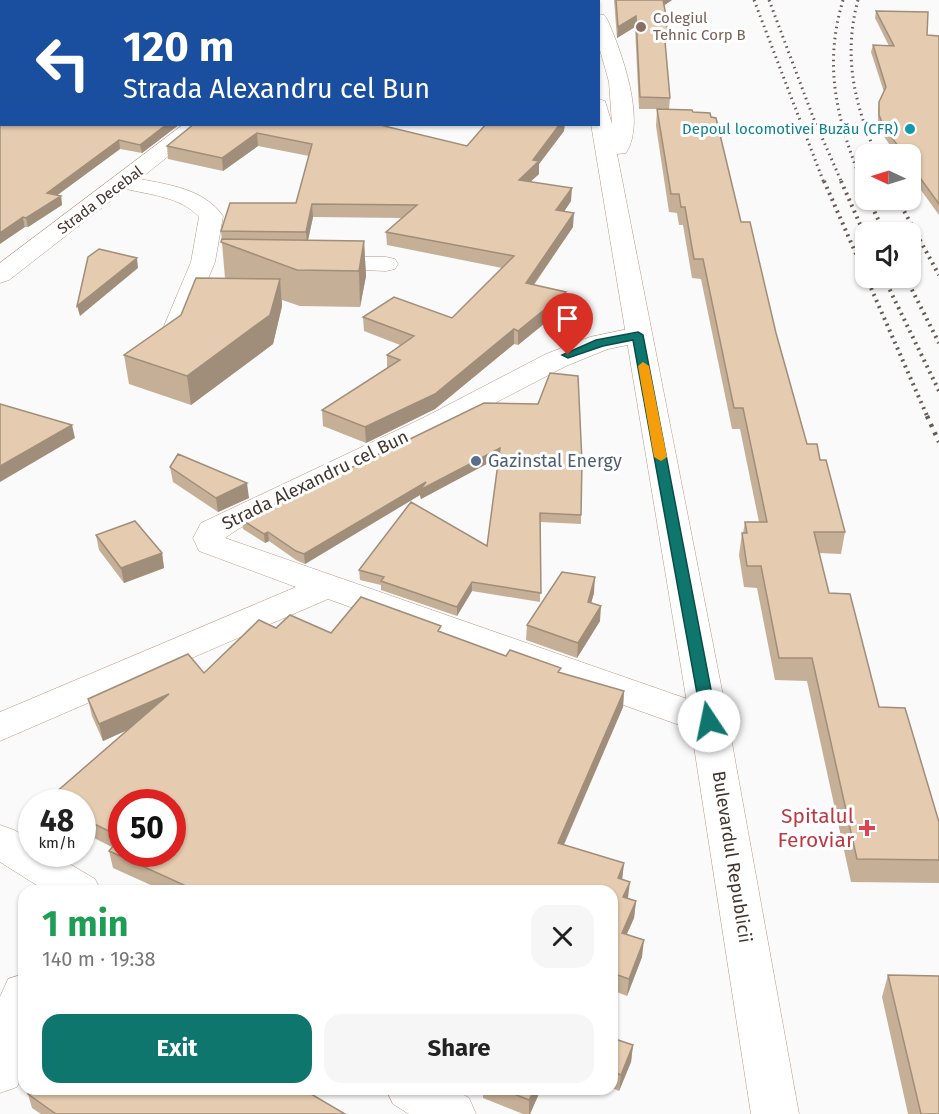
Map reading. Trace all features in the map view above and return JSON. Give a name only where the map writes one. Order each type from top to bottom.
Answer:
[{"type":"street","points":[[600,25],[618,75],[622,108],[620,142],[608,172]]},
{"type":"street","name":"Bulevardul Republicii","points":[[600,118],[709,721],[775,1114]]},
{"type":"street","name":"Strada Decebal","points":[[0,275],[195,126]]},
{"type":"street","points":[[123,182],[178,196],[205,207],[211,216],[214,262],[177,326]]},
{"type":"street","points":[[294,263],[386,264]]},
{"type":"street","name":"Strada Alexandru cel Bun","points":[[326,587],[224,550],[211,544],[208,538],[213,530],[227,522],[433,424],[556,360],[600,343],[638,335]]},
{"type":"street","points":[[0,727],[326,587],[709,721]]},
{"type":"street","points":[[0,841],[62,885]]},
{"type":"street","points":[[0,1072],[18,1013]]},
{"type":"street","points":[[420,1095],[452,1114]]},
{"type":"building","points":[[616,0],[663,0],[667,20],[667,30],[664,30],[670,98],[640,97],[636,16],[618,27]]},
{"type":"building","points":[[876,11],[928,12],[927,35],[939,36],[939,204],[921,179],[921,144],[897,144],[884,127],[879,115],[879,102],[886,87],[873,45],[894,46]]},
{"type":"building","points":[[657,109],[692,110],[693,112],[710,113],[711,117],[716,118],[741,222],[750,222],[776,333],[807,444],[817,444],[820,460],[826,460],[845,532],[814,532],[829,593],[850,594],[879,707],[905,708],[939,822],[939,860],[857,859],[812,658],[779,658],[761,566],[747,566],[742,533],[747,533],[745,522],[767,522],[743,408],[734,408],[703,259],[694,259],[685,207],[681,207],[679,194],[671,194]]},
{"type":"building","points":[[0,126],[164,126],[140,145],[119,140],[47,193],[61,196],[0,233]]},
{"type":"building","points":[[192,126],[384,126],[467,146],[484,126],[558,126],[533,160],[539,161],[519,180],[572,188],[556,210],[574,213],[526,283],[566,292],[518,331],[514,329],[435,394],[365,427],[322,410],[400,360],[387,355],[414,336],[363,317],[394,297],[452,318],[514,256],[386,232],[417,205],[312,204],[306,232],[221,231],[230,203],[296,203],[312,144],[257,133],[222,158],[167,146]]},
{"type":"building","points":[[222,239],[364,241],[359,271],[297,270],[221,242]]},
{"type":"building","points":[[99,249],[137,258],[77,306],[88,257]]},
{"type":"building","points":[[196,278],[280,279],[270,315],[187,376],[124,355],[181,315]]},
{"type":"building","points":[[550,373],[578,376],[582,462],[581,515],[540,513],[541,593],[472,582],[457,607],[381,581],[384,577],[359,570],[411,502],[487,546],[500,448],[420,490],[426,482],[304,554],[268,532],[264,534],[242,520],[279,502],[294,499],[338,474],[484,403],[538,404]]},
{"type":"building","points":[[0,404],[72,425],[0,466]]},
{"type":"building","points":[[178,454],[247,483],[216,498],[170,467]]},
{"type":"building","points":[[135,521],[162,553],[121,568],[96,535]]},
{"type":"building","points":[[562,572],[595,577],[588,602],[601,606],[578,643],[527,625]]},
{"type":"building","points":[[361,597],[441,626],[438,631],[506,656],[510,650],[561,668],[558,672],[624,691],[558,843],[624,863],[618,878],[630,882],[623,897],[636,901],[622,933],[644,940],[629,979],[618,975],[618,885],[184,885],[144,867],[186,867],[186,789],[108,789],[108,831],[96,825],[96,789],[60,789],[169,694],[99,724],[88,699],[188,654],[204,673],[259,620],[276,628],[290,615],[331,633]]},
{"type":"building","points":[[888,975],[939,976],[939,1114],[921,1114]]},
{"type":"building","points":[[618,1040],[633,1045],[621,1075],[618,1074]]},
{"type":"building","points":[[29,1095],[313,1095],[345,1114],[56,1114]]},
{"type":"building","points":[[517,1095],[532,1095],[529,1100]]},
{"type":"railway","points":[[754,0],[824,183]]},
{"type":"railway","points":[[769,0],[813,117],[842,183]]},
{"type":"railway","points":[[843,0],[837,24],[834,70],[840,115],[855,165]]},
{"type":"railway","points":[[858,0],[851,40],[851,59],[857,97],[872,144]]},
{"type":"railway","points":[[824,181],[928,418]]},
{"type":"railway","points":[[841,181],[859,222]]},
{"type":"railway","points":[[874,210],[879,222]]},
{"type":"railway","points":[[903,210],[939,275]]},
{"type":"railway","points":[[889,288],[939,391]]},
{"type":"railway","points":[[911,288],[939,343]]},
{"type":"railway","points":[[927,416],[939,442]]},
{"type":"slow traffic","points":[[643,366],[661,457]]},
{"type":"place","name":"Colegiul Tehnic Corp B","points":[[641,27]]},
{"type":"place","name":"Depoul locomotivei Buzău (CFR)","points":[[910,129]]},
{"type":"place","name":"Gazinstal Energy","points":[[476,461]]},
{"type":"place","name":"Spitalul Feroviar","points":[[867,828]]},
{"type":"route","points":[[568,355],[600,343],[638,335],[709,721]]}]
